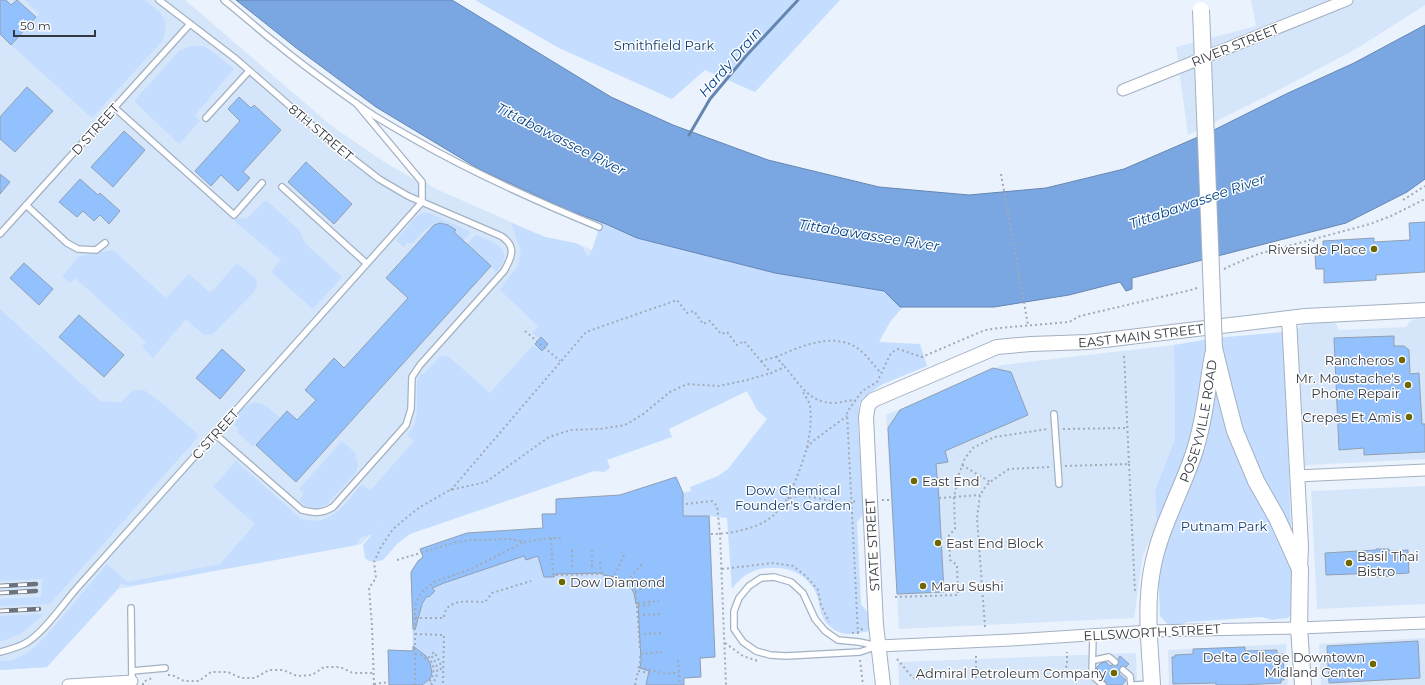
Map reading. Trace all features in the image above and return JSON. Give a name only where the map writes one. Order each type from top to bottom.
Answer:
[{"type":"main road","points":[[1200,5],[1214,348]]},
{"type":"main road","name":"POSEYVILLE ROAD","points":[[1214,348],[1235,431],[1256,481],[1278,518],[1300,569]]},
{"type":"main road","name":"POSEYVILLE ROAD","points":[[1152,684],[1148,596],[1152,569],[1167,519],[1185,476],[1199,435],[1214,348]]},
{"type":"main road","points":[[1300,569],[1299,628],[1303,685]]},
{"type":"street","name":"RIVER STREET","points":[[1123,90],[1347,0]]},
{"type":"street","name":"EAST MAIN STREET","points":[[862,403],[873,400],[997,347],[1088,342],[1305,316],[1425,310]]},
{"type":"street","points":[[1289,318],[1301,547],[1300,569]]},
{"type":"street","name":"STATE STREET","points":[[862,403],[866,417],[876,625],[883,685]]},
{"type":"street","points":[[1297,476],[1425,470]]},
{"type":"street","name":"ELLSWORTH STREET","points":[[878,646],[1150,631],[1299,628],[1425,622]]},
{"type":"street","points":[[68,685],[135,680]]},
{"type":"lane","name":"8TH STREET","points":[[159,0],[248,71],[330,141],[389,185],[408,196],[507,239],[512,248],[511,259],[504,271],[420,365],[412,377],[411,409],[406,424],[333,507],[324,512],[313,513],[302,510],[215,434]]},
{"type":"lane","points":[[224,0],[277,45],[356,103],[405,134],[475,172],[542,204],[599,227]]},
{"type":"lane","name":"D STREET","points":[[0,234],[190,24]]},
{"type":"lane","points":[[206,118],[248,71]]},
{"type":"lane","points":[[356,103],[422,182],[422,202]]},
{"type":"lane","points":[[115,108],[234,215],[262,184]]},
{"type":"lane","points":[[282,187],[366,263]]},
{"type":"lane","name":"C STREET","points":[[0,652],[25,644],[39,633],[77,588],[422,202]]},
{"type":"lane","points":[[26,205],[67,243],[78,249],[96,250],[105,243]]},
{"type":"lane","points":[[1054,414],[1058,484]]},
{"type":"lane","points":[[774,577],[791,582],[803,593],[815,618],[825,631],[838,640],[878,646],[860,652],[786,656],[770,655],[756,651],[743,642],[734,629],[734,611],[739,598],[749,586],[761,578],[774,577]]},
{"type":"lane","points":[[131,608],[135,680],[165,668]]},
{"type":"lane","points":[[1093,635],[1096,661],[1092,675],[1103,685]]},
{"type":"lane","points":[[1096,661],[1109,657],[1115,662]]},
{"type":"lane","points":[[1123,670],[1130,676],[1131,685]]},
{"type":"lane","points":[[1134,685],[1152,684]]},
{"type":"path","points":[[1001,174],[1028,325]]},
{"type":"path","points":[[1403,200],[1425,186]]},
{"type":"path","points":[[1218,273],[1258,254],[1370,224],[1391,216],[1425,199]]},
{"type":"path","points":[[1313,240],[1321,255]]},
{"type":"path","points":[[862,403],[862,392],[877,382],[891,353],[898,349],[922,357],[985,330],[1069,322],[1080,316],[1195,289],[1201,285]]},
{"type":"path","points":[[450,490],[586,332],[677,300],[687,313],[694,311],[702,324],[710,321],[721,334],[727,332],[737,345],[744,341],[771,373]]},
{"type":"path","points":[[525,331],[560,361]]},
{"type":"path","points":[[762,361],[809,344],[821,342],[844,342],[855,347],[881,373]]},
{"type":"path","points":[[1124,353],[1135,596]]},
{"type":"path","points":[[711,534],[720,534],[756,526],[773,515],[788,499],[805,458],[810,427],[810,404],[803,391],[776,357]]},
{"type":"path","points":[[389,682],[374,684],[369,588],[376,578],[374,562],[380,547],[393,529],[405,518],[420,507],[450,490],[486,482],[549,437],[571,430],[600,430],[625,425],[642,415],[670,392],[687,384],[719,386],[747,380],[785,367]]},
{"type":"path","points":[[803,391],[817,399],[832,403],[862,403]]},
{"type":"path","points":[[859,642],[847,412],[862,403]]},
{"type":"path","points":[[807,449],[813,441],[847,416]]},
{"type":"path","points":[[895,597],[958,595],[957,565],[950,560],[949,535],[955,528],[954,497],[962,465],[965,458],[973,448],[994,437],[1055,429],[1128,428]]},
{"type":"path","points":[[985,627],[977,518],[980,496],[986,486],[1009,469],[1129,464]]},
{"type":"path","points":[[962,465],[990,482]]},
{"type":"path","points":[[788,499],[801,496],[821,498],[839,503],[861,501]]},
{"type":"path","points":[[939,498],[980,496]]},
{"type":"path","points":[[879,500],[891,500]]},
{"type":"path","points":[[686,504],[712,501],[717,506],[720,534],[726,685]]},
{"type":"path","points":[[551,538],[555,575],[601,574],[600,560]]},
{"type":"path","points":[[415,684],[415,618],[416,603],[420,593],[434,582],[471,569],[524,542],[562,538]]},
{"type":"path","points":[[397,560],[457,542],[511,539],[524,542]]},
{"type":"path","points":[[572,550],[572,569]]},
{"type":"path","points":[[592,550],[592,568]]},
{"type":"path","points":[[615,575],[625,553]]},
{"type":"path","points":[[627,581],[642,564]]},
{"type":"path","points":[[415,618],[444,618],[445,612],[450,604],[485,602],[492,593],[531,581]]},
{"type":"path","points":[[635,592],[654,582]]},
{"type":"path","points":[[633,588],[638,603],[637,610],[640,651]]},
{"type":"path","points":[[638,603],[659,601]]},
{"type":"path","points":[[637,606],[650,605]]},
{"type":"path","points":[[643,615],[660,614]]},
{"type":"path","points":[[644,634],[661,633]]},
{"type":"path","points":[[415,634],[444,635],[443,685]]},
{"type":"path","points":[[415,654],[426,659],[429,657],[434,668],[429,682],[432,684],[437,676],[438,668],[431,655],[434,652],[440,662],[441,670],[443,670]]},
{"type":"path","points":[[635,685],[640,654],[662,652]]},
{"type":"path","points":[[860,652],[863,685]]},
{"type":"path","points":[[1059,675],[1068,666],[1067,652]]},
{"type":"path","points":[[976,656],[976,678]]},
{"type":"path","points":[[897,659],[913,678],[919,679]]},
{"type":"path","points":[[678,660],[680,685]]},
{"type":"path","points":[[167,675],[172,675],[184,681],[199,681],[211,672],[228,672],[241,678],[255,678],[269,670],[283,670],[297,676],[312,675],[324,667],[340,667],[353,673],[373,672]]},
{"type":"path","points":[[639,667],[666,674],[679,672]]},
{"type":"path","points":[[638,671],[650,673]]},
{"type":"path","points":[[135,680],[156,676]]},
{"type":"shaded area","points":[[0,0],[185,0],[333,127],[386,163],[417,181],[427,183],[434,188],[545,237],[575,243],[592,250],[546,339],[548,344],[466,427],[362,544],[118,589],[47,667],[0,670]]},
{"type":"shaded area","points":[[1251,0],[1425,0],[1425,5],[1356,49],[1275,92],[1188,135],[1176,47],[1256,26]]},
{"type":"shaded area","points":[[1417,318],[1425,319],[1425,459],[1307,465],[1301,467],[1296,330],[1306,322],[1334,322],[1339,330],[1406,327],[1410,322]]},
{"type":"shaded area","points":[[1174,345],[1175,439],[1155,490],[1156,527],[1143,555],[1134,618],[899,629],[886,415],[1002,365]]},
{"type":"shaded area","points":[[1425,486],[1425,604],[1317,609],[1311,491]]},
{"type":"shaded area","name":"Delta College Downtown Midland Center","points":[[1425,638],[1425,685],[1321,685],[1319,644]]},
{"type":"shaded area","points":[[1286,644],[1288,685],[1169,685],[1168,650]]},
{"type":"shaded area","points":[[1136,653],[1137,685],[899,685],[898,662]]},
{"type":"green space","points":[[25,0],[145,0],[161,13],[166,24],[163,40],[92,118],[11,45],[39,14]]},
{"type":"green space","name":"Smithfield Park","points":[[475,0],[840,0],[755,92],[705,70],[672,99],[559,48]]},
{"type":"green space","points":[[191,46],[204,46],[234,69],[195,115],[200,121],[179,144],[135,102],[136,99],[180,50]]},
{"type":"green space","points":[[266,200],[299,230],[305,243],[342,277],[313,309],[271,272],[281,260],[234,221],[238,218],[246,219]]},
{"type":"green space","points":[[423,213],[429,213],[469,231],[470,233],[463,241],[454,232],[456,230],[442,224],[436,224],[427,228],[413,243],[407,243],[404,247],[396,240],[416,217]]},
{"type":"green space","name":"Dow Chemical Founder's Garden","points":[[601,222],[734,263],[775,273],[884,291],[900,307],[903,307],[890,322],[879,342],[920,344],[927,366],[883,384],[863,397],[859,404],[858,425],[864,514],[857,522],[861,604],[868,613],[869,631],[854,634],[838,632],[827,623],[824,618],[814,589],[810,583],[800,574],[788,569],[774,568],[756,570],[743,577],[732,589],[727,518],[710,516],[715,657],[700,659],[701,677],[684,678],[684,685],[389,685],[388,650],[413,651],[411,572],[414,566],[423,557],[422,553],[543,528],[542,514],[556,513],[556,499],[628,495],[628,493],[676,477],[683,493],[691,491],[690,487],[718,476],[728,469],[767,419],[757,410],[747,391],[669,429],[672,437],[607,460],[610,468],[604,472],[594,471],[410,534],[398,543],[383,560],[374,562],[365,558],[363,545],[389,514],[372,534],[360,538],[357,545],[131,586],[120,584],[118,589],[47,667],[0,670],[0,661],[10,661],[29,652],[45,637],[107,564],[128,582],[220,564],[255,524],[213,487],[236,461],[300,518],[311,521],[320,520],[336,513],[362,484],[370,491],[414,441],[407,435],[415,424],[417,410],[417,381],[421,373],[424,374],[440,356],[448,356],[490,393],[533,345],[542,350],[548,344],[541,337],[539,339],[532,333],[538,326],[500,290],[518,265],[521,251],[511,223],[545,237],[575,243],[582,246],[588,257],[592,250]]},
{"type":"green space","points":[[477,235],[496,244],[504,252],[502,264],[496,272],[467,244],[474,236]]},
{"type":"green space","points":[[113,250],[166,298],[189,274],[209,292],[214,289],[237,263],[256,279],[257,286],[254,292],[213,334],[204,335],[186,319],[153,358],[142,347],[146,342],[75,278],[70,283],[62,277],[79,256]]},
{"type":"green space","points":[[0,309],[100,401],[121,402],[134,390],[144,390],[198,434],[197,438],[50,604],[0,606],[0,599],[41,597],[43,579],[0,581]]},
{"type":"green space","name":"Putnam Park","points":[[1284,332],[1294,612],[1288,618],[1272,620],[1262,617],[1187,622],[1180,625],[1168,625],[1160,616],[1155,490],[1175,439],[1174,345],[1215,338]]},
{"type":"green space","points":[[255,402],[265,405],[281,418],[253,447],[237,432],[239,429],[234,425],[238,413],[247,405]]},
{"type":"green space","points":[[342,441],[355,453],[358,464],[356,473],[325,506],[317,508],[305,506],[299,500],[304,493],[299,489]]},
{"type":"green space","points":[[37,614],[42,616],[22,633],[0,642],[0,616]]},
{"type":"water","name":"Tittabawassee River","points":[[236,0],[452,0],[611,97],[673,125],[768,160],[879,187],[969,195],[1046,188],[1124,169],[1212,131],[1286,94],[1354,63],[1425,25],[1425,179],[1407,192],[1346,223],[1132,278],[1132,289],[1126,291],[1120,282],[1069,295],[994,307],[900,307],[884,291],[775,273],[637,238],[606,224],[568,210],[479,169],[376,107],[295,47]]},
{"type":"building","points":[[0,0],[6,0],[11,5],[17,0],[36,17],[11,45],[0,34]]},
{"type":"building","points":[[27,87],[53,111],[15,152],[0,139],[0,117]]},
{"type":"building","points":[[239,97],[251,108],[254,105],[281,130],[243,172],[250,178],[238,191],[221,175],[211,186],[195,171],[240,121],[228,109]]},
{"type":"building","points":[[124,131],[145,150],[113,187],[91,167]]},
{"type":"building","points":[[306,162],[352,204],[334,224],[288,182]]},
{"type":"building","points":[[0,174],[10,182],[0,194]]},
{"type":"building","points":[[80,179],[98,195],[100,193],[120,211],[109,224],[100,215],[94,221],[83,211],[77,217],[59,202]]},
{"type":"building","name":"Riverside Place","points":[[1425,222],[1425,272],[1376,275],[1376,280],[1324,283],[1324,269],[1316,269],[1315,255],[1323,255],[1323,241],[1374,238],[1374,242],[1410,240],[1409,223]]},
{"type":"building","points":[[440,223],[448,225],[456,230],[454,232],[491,266],[296,482],[256,445],[287,411],[297,420],[316,400],[305,390],[334,358],[344,368],[408,298],[386,278],[434,225]]},
{"type":"building","points":[[24,263],[53,289],[39,305],[10,278]]},
{"type":"building","points":[[79,315],[124,355],[104,377],[59,337]]},
{"type":"building","points":[[1394,336],[1394,346],[1404,346],[1409,350],[1410,374],[1419,373],[1422,424],[1425,424],[1425,452],[1364,455],[1364,448],[1339,450],[1334,338]]},
{"type":"building","points":[[541,337],[548,344],[542,351],[535,344]]},
{"type":"building","points":[[222,349],[245,370],[220,399],[196,378]]},
{"type":"building","name":"East End","points":[[993,368],[1011,372],[1028,415],[945,451],[948,462],[936,464],[944,592],[897,594],[888,428],[900,410]]},
{"type":"building","name":"Dow Diamond","points":[[676,477],[683,493],[683,516],[709,516],[715,657],[700,658],[701,677],[684,678],[684,685],[646,685],[649,671],[640,668],[641,660],[638,603],[636,604],[634,593],[631,588],[622,579],[603,575],[603,573],[555,574],[554,577],[544,577],[538,556],[526,560],[524,556],[432,588],[435,591],[429,597],[427,596],[422,604],[415,630],[413,629],[411,572],[418,561],[423,557],[420,549],[467,533],[543,528],[542,514],[556,514],[556,499],[620,495]]},
{"type":"building","points":[[1389,549],[1389,551],[1408,550],[1409,573],[1377,577],[1377,573],[1326,575],[1325,553]]},
{"type":"building","name":"Delta College Downtown Midland Center","points":[[1418,641],[1420,678],[1329,683],[1327,646]]},
{"type":"building","points":[[413,646],[426,656],[430,663],[432,673],[430,679],[422,685],[389,685],[388,650],[413,651]]},
{"type":"building","points":[[1245,647],[1245,651],[1277,650],[1277,654],[1283,654],[1284,680],[1281,680],[1281,683],[1241,685],[1216,685],[1216,683],[1173,684],[1172,657],[1175,657],[1175,655],[1193,654],[1193,649]]},
{"type":"building","points":[[1120,656],[1129,664],[1126,667],[1121,666],[1119,670],[1119,674],[1126,680],[1122,685],[1107,685],[1100,676],[1102,674],[1096,668],[1101,663],[1106,662],[1110,666],[1117,666]]},
{"type":"waterway","name":"Hardy Drain","points":[[689,135],[710,99],[746,56],[798,0]]},
{"type":"railway","points":[[0,586],[36,584]]},
{"type":"railway","points":[[0,593],[36,591]]},
{"type":"railway","points":[[0,611],[39,609]]},
{"type":"place","name":"Riverside Place","points":[[1374,249]]},
{"type":"place","name":"Rancheros","points":[[1402,360]]},
{"type":"place","name":"Mr. Moustache's Phone Repair","points":[[1408,385]]},
{"type":"place","name":"Crepes Et Amis","points":[[1409,417]]},
{"type":"place","name":"East End","points":[[914,481]]},
{"type":"place","name":"East End Block","points":[[938,543]]},
{"type":"place","name":"Basil Thai Bistro","points":[[1349,563]]},
{"type":"place","name":"Dow Diamond","points":[[562,582]]},
{"type":"place","name":"Maru Sushi","points":[[923,586]]},
{"type":"place","name":"Delta College Downtown Midland Center","points":[[1373,664]]},
{"type":"place","name":"Admiral Petroleum Company","points":[[1114,673]]}]
